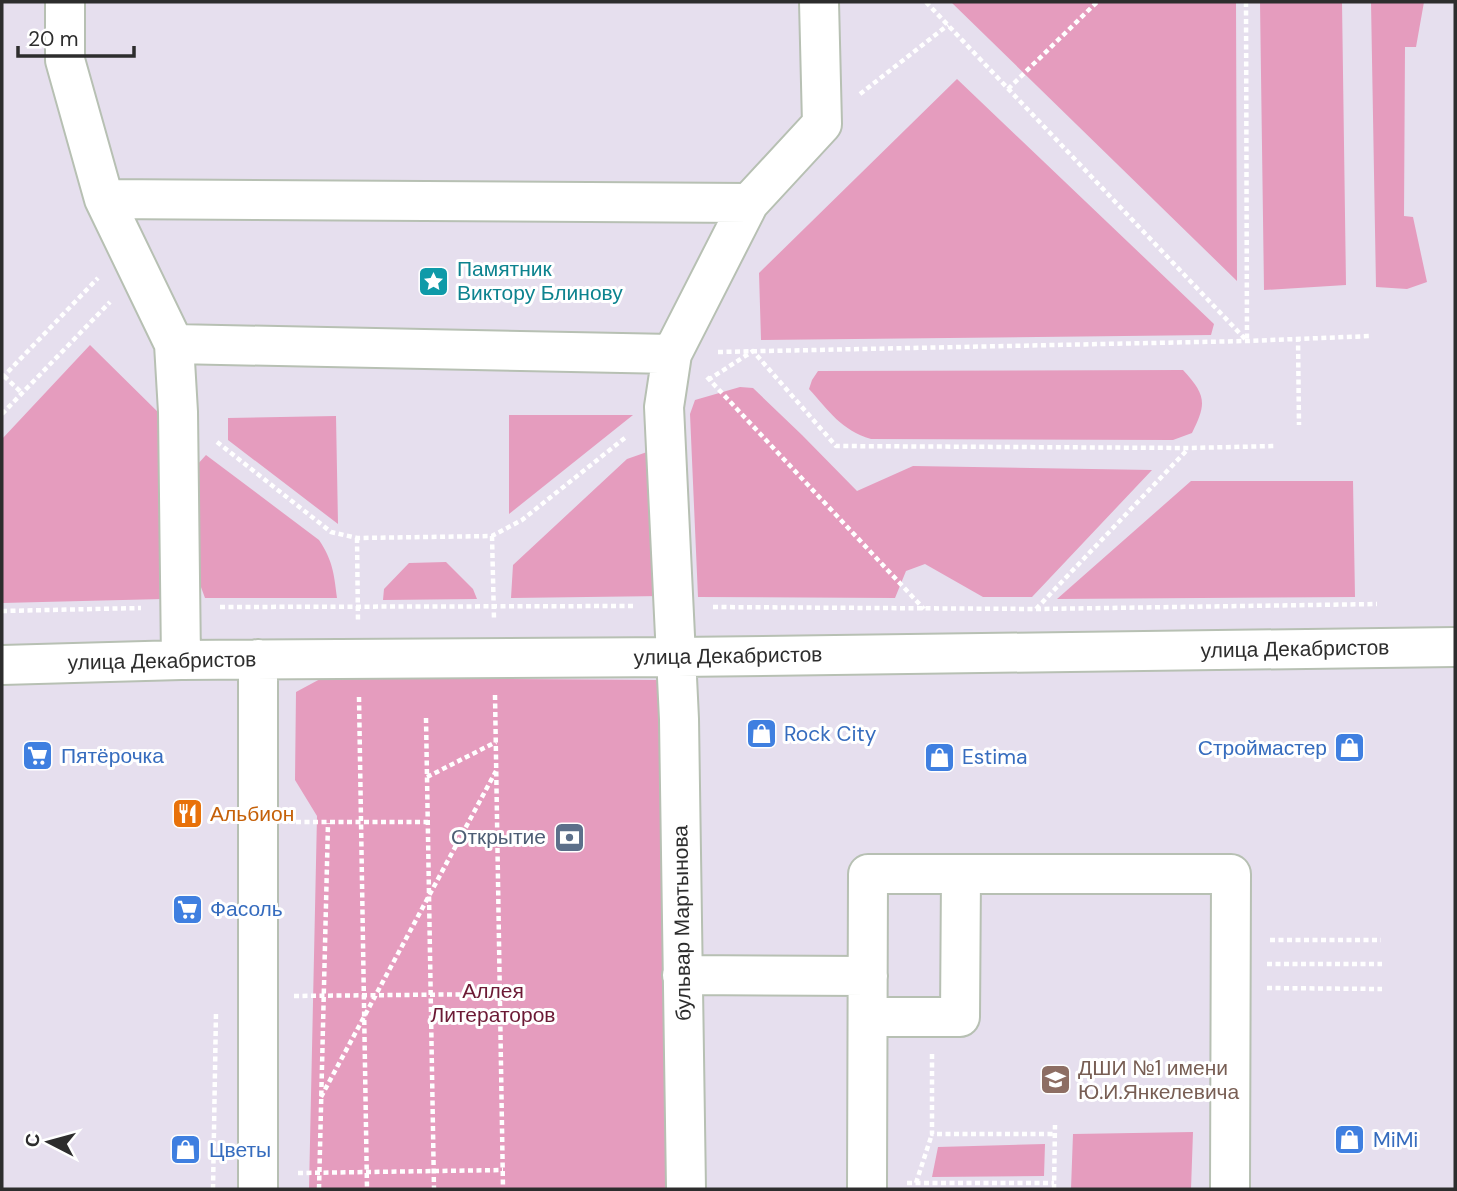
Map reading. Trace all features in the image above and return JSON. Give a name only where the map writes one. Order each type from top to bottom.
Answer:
[{"type":"street","points":[[65,2],[65,60],[104,199],[174,344],[178,412],[181,660]]},
{"type":"street","points":[[820,2],[822,124]]},
{"type":"street","name":"бульвар Мартынова","points":[[686,1189],[677,657],[664,407],[672,354],[749,203],[822,124]]},
{"type":"street","points":[[104,199],[749,203]]},
{"type":"street","points":[[174,344],[672,354]]},
{"type":"street","name":"улица Декабристов","points":[[2,665],[258,659],[677,657],[1455,647]]},
{"type":"street","points":[[258,659],[258,1181]]},
{"type":"street","points":[[867,1189],[869,874],[1231,874],[1230,1189]]},
{"type":"street","points":[[868,1017],[960,1017],[961,874]]},
{"type":"street","points":[[682,975],[868,976]]},
{"type":"path","points":[[926,2],[1247,341]]},
{"type":"path","points":[[1008,89],[1097,2]]},
{"type":"path","points":[[1245,2],[1247,341]]},
{"type":"path","points":[[822,124],[948,25]]},
{"type":"path","points":[[22,393],[3,377],[134,259]]},
{"type":"path","points":[[2,414],[134,259]]},
{"type":"path","points":[[672,354],[1371,336]]},
{"type":"path","points":[[1298,337],[1299,425]]},
{"type":"path","points":[[178,412],[331,532],[356,538],[492,536],[522,520],[664,407],[753,351]]},
{"type":"path","points":[[753,351],[836,446],[1275,446]]},
{"type":"path","points":[[672,354],[710,379],[924,609]]},
{"type":"path","points":[[1036,610],[1189,448]]},
{"type":"path","points":[[358,608],[494,606],[1036,610],[1377,604]]},
{"type":"path","points":[[359,717],[367,1189]]},
{"type":"path","points":[[426,718],[434,1189]]},
{"type":"path","points":[[495,719],[503,1189]]},
{"type":"path","points":[[427,777],[496,742]]},
{"type":"path","points":[[321,1097],[496,771]]},
{"type":"path","points":[[258,822],[428,822]]},
{"type":"path","points":[[319,1189],[328,823]]},
{"type":"path","points":[[1231,964],[1381,940]]},
{"type":"path","points":[[1231,964],[1381,964]]},
{"type":"path","points":[[1231,964],[1382,989]]},
{"type":"path","points":[[258,996],[500,994]]},
{"type":"path","points":[[933,1017],[932,1134],[916,1183],[1055,1186],[1055,1125]]},
{"type":"path","points":[[932,1134],[1054,1134]]},
{"type":"path","points":[[258,1181],[319,1173],[503,1170]]},
{"type":"green space","points":[[951,2],[1236,2],[1237,281]]},
{"type":"green space","points":[[1260,2],[1342,2],[1346,285],[1264,290]]},
{"type":"green space","points":[[1371,2],[1424,2],[1416,47],[1405,47],[1404,216],[1413,217],[1427,282],[1407,289],[1376,287]]},
{"type":"green space","points":[[957,79],[1214,324],[1211,335],[761,340],[759,273]]},
{"type":"green space","points":[[90,345],[165,419],[163,599],[2,603],[2,439]]},
{"type":"green space","points":[[1183,370],[1200,393],[1202,406],[1192,433],[1173,440],[871,439],[843,425],[809,389],[818,371]]},
{"type":"green space","points":[[740,387],[753,388],[857,491],[913,466],[1152,470],[1032,597],[983,597],[925,564],[906,571],[895,598],[698,597],[690,414],[695,400]]},
{"type":"green space","points":[[509,415],[633,415],[509,514]]},
{"type":"green space","points":[[336,416],[338,524],[228,440],[228,418]]},
{"type":"green space","points":[[647,452],[663,596],[511,598],[513,565],[627,459]]},
{"type":"green space","points":[[206,455],[319,540],[332,568],[337,598],[205,598],[194,568],[196,466]]},
{"type":"green space","points":[[1191,481],[1353,481],[1355,597],[1057,599]]},
{"type":"green space","points":[[446,562],[473,589],[477,599],[383,600],[384,589],[409,563]]},
{"type":"green space","name":"Аллея Литераторов","points":[[322,678],[663,680],[676,1189],[309,1189],[317,816],[295,780],[296,692]]},
{"type":"green space","points":[[1193,1132],[1191,1189],[1071,1189],[1073,1134]]},
{"type":"green space","points":[[1045,1144],[1044,1176],[932,1177],[938,1147]]},
{"type":"place","name":"Памятник Виктору Блинову","points":[[434,281]]},
{"type":"place","name":"Rock City","points":[[761,734]]},
{"type":"place","name":"Строймастер","points":[[1350,748]]},
{"type":"place","name":"Пятёрочка","points":[[38,756]]},
{"type":"place","name":"Estima","points":[[939,757]]},
{"type":"place","name":"Альбион","points":[[187,814]]},
{"type":"place","name":"Открытие","points":[[569,837]]},
{"type":"place","name":"Фасоль","points":[[187,909]]},
{"type":"place","name":"ДШИ №1 имени Ю.И.Янкелевича","points":[[1055,1080]]},
{"type":"place","name":"MiMi","points":[[1350,1140]]},
{"type":"place","name":"Цветы","points":[[186,1150]]}]
